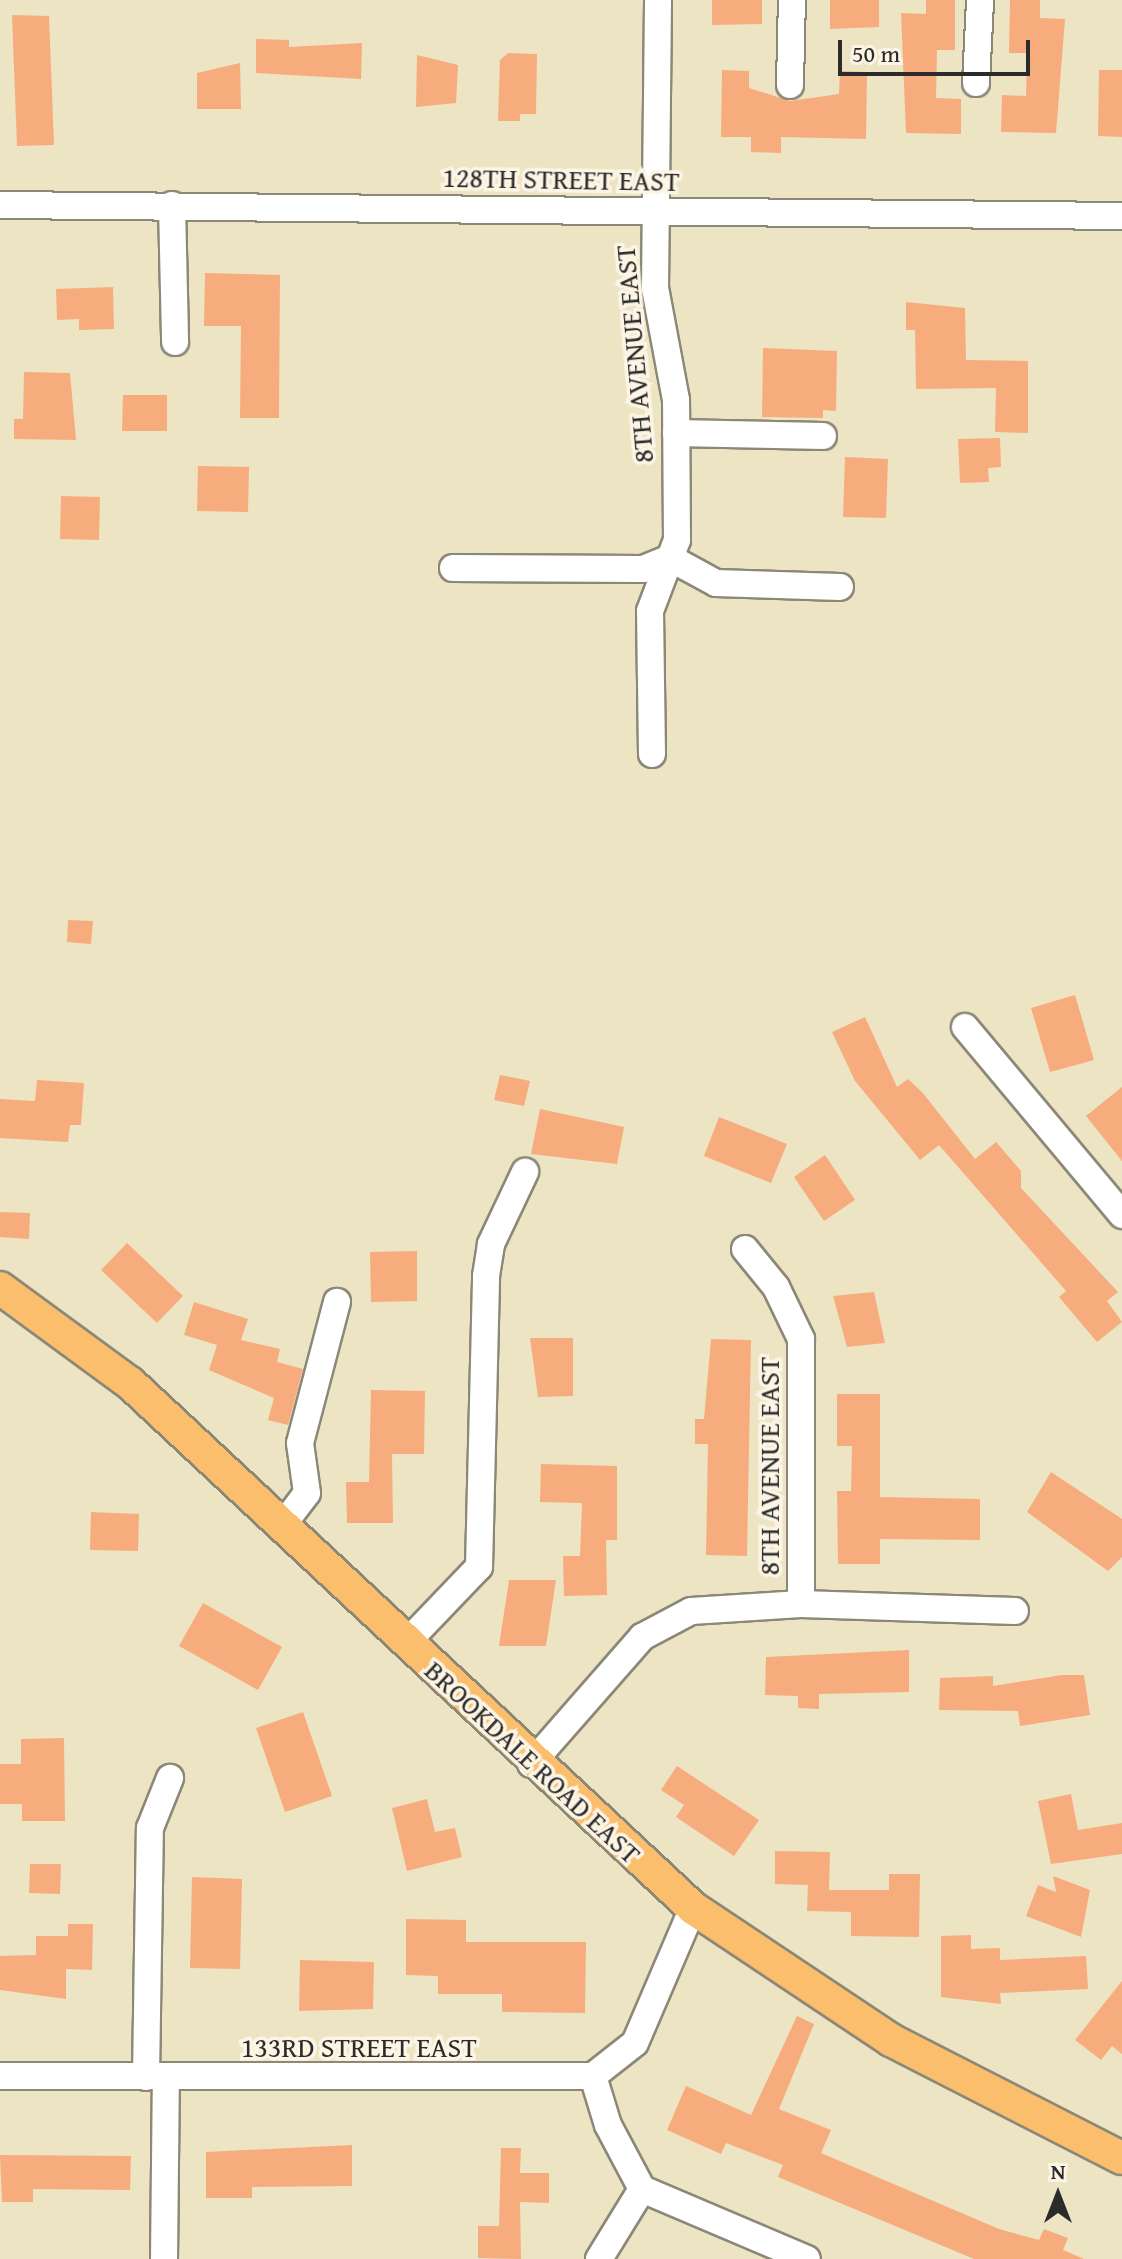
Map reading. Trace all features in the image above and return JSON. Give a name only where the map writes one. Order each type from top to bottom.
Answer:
[{"type":"main road","name":"BROOKDALE ROAD EAST","points":[[0,1288],[88,1348],[282,1526],[531,1764],[693,1908],[891,2040],[1122,2158]]},
{"type":"street","name":"8TH AVENUE EAST","points":[[652,754],[650,611],[670,558],[676,433],[674,375],[656,310],[658,0]]},
{"type":"street","points":[[790,85],[792,0]]},
{"type":"street","points":[[976,83],[980,0]]},
{"type":"street","name":"128TH STREET EAST","points":[[0,205],[1122,216]]},
{"type":"street","points":[[172,205],[175,342]]},
{"type":"street","points":[[676,433],[823,436]]},
{"type":"street","points":[[453,568],[643,569],[670,558],[716,583],[840,587]]},
{"type":"street","points":[[965,1027],[1122,1215]]},
{"type":"street","points":[[406,1643],[479,1567],[486,1276],[491,1244],[525,1172]]},
{"type":"street","name":"8TH AVENUE EAST","points":[[745,1249],[776,1287],[801,1339],[801,1604]]},
{"type":"street","points":[[282,1526],[307,1493],[300,1443],[337,1302]]},
{"type":"street","points":[[531,1764],[657,1624],[707,1609],[801,1604],[1015,1611]]},
{"type":"street","points":[[164,2259],[150,1828],[170,1778]]},
{"type":"street","points":[[693,1908],[635,2043],[593,2076],[608,2125],[642,2189],[807,2259]]},
{"type":"street","name":"133RD STREET EAST","points":[[0,2076],[593,2076]]},
{"type":"street","points":[[599,2259],[642,2189]]},
{"type":"building","points":[[712,0],[762,0],[762,24],[712,25]]},
{"type":"building","points":[[830,0],[879,0],[879,27],[830,29]]},
{"type":"building","points":[[926,0],[955,0],[955,50],[937,50],[936,98],[961,99],[961,134],[906,133],[901,13],[926,14]]},
{"type":"building","points":[[1010,0],[1040,0],[1040,18],[1065,19],[1056,133],[1001,132],[1002,95],[1026,96],[1027,53],[1009,53]]},
{"type":"building","points":[[12,15],[49,16],[54,145],[17,146]]},
{"type":"building","points":[[256,39],[289,40],[289,47],[362,43],[361,79],[256,73]]},
{"type":"building","points":[[508,53],[537,54],[536,114],[520,114],[520,121],[498,121],[500,60]]},
{"type":"building","points":[[417,55],[458,65],[456,103],[416,107]]},
{"type":"building","points":[[240,63],[241,109],[197,109],[197,73]]},
{"type":"building","points":[[722,70],[749,71],[749,88],[790,101],[839,94],[840,71],[867,72],[866,139],[781,137],[781,153],[751,152],[751,137],[721,137]]},
{"type":"building","points":[[1099,70],[1122,70],[1122,137],[1098,136]]},
{"type":"building","points":[[205,273],[280,275],[279,418],[240,418],[241,326],[204,326]]},
{"type":"building","points":[[113,287],[114,329],[79,330],[79,319],[57,320],[56,289]]},
{"type":"building","points":[[906,302],[965,308],[966,360],[1028,361],[1028,433],[995,432],[996,388],[916,389],[915,330],[906,330]]},
{"type":"building","points":[[763,348],[837,351],[836,411],[823,410],[823,418],[762,417]]},
{"type":"building","points":[[24,372],[70,373],[76,440],[14,439],[14,419],[23,419]]},
{"type":"building","points":[[123,395],[167,395],[167,431],[122,431]]},
{"type":"building","points":[[1000,438],[1001,467],[988,468],[989,482],[960,483],[958,439]]},
{"type":"building","points":[[845,457],[888,459],[886,518],[843,517]]},
{"type":"building","points":[[198,466],[249,467],[248,512],[197,511]]},
{"type":"building","points":[[61,496],[100,497],[99,540],[60,539]]},
{"type":"building","points":[[68,920],[93,921],[91,944],[67,942]]},
{"type":"building","points":[[1075,995],[1094,1060],[1050,1072],[1031,1008]]},
{"type":"building","points":[[865,1017],[897,1087],[908,1079],[975,1159],[996,1142],[1021,1171],[1021,1188],[1118,1292],[1107,1301],[1122,1322],[1097,1342],[1059,1297],[1066,1291],[939,1145],[920,1160],[855,1081],[832,1032]]},
{"type":"building","points":[[500,1075],[530,1081],[524,1106],[494,1100]]},
{"type":"building","points":[[37,1080],[84,1083],[81,1125],[70,1125],[68,1142],[0,1138],[0,1099],[35,1101]]},
{"type":"building","points":[[1122,1087],[1122,1161],[1086,1116]]},
{"type":"building","points":[[540,1109],[624,1127],[617,1164],[531,1154]]},
{"type":"building","points":[[719,1117],[787,1144],[771,1183],[704,1156]]},
{"type":"building","points":[[825,1155],[855,1200],[824,1221],[794,1177]]},
{"type":"building","points":[[0,1212],[30,1213],[29,1239],[0,1237]]},
{"type":"building","points":[[127,1243],[183,1296],[157,1323],[101,1270]]},
{"type":"building","points":[[417,1251],[417,1301],[371,1302],[370,1252]]},
{"type":"building","points":[[874,1292],[885,1343],[847,1347],[833,1296]]},
{"type":"building","points":[[194,1302],[248,1319],[241,1340],[280,1349],[277,1362],[303,1369],[288,1425],[268,1420],[274,1398],[209,1370],[217,1345],[184,1335]]},
{"type":"building","points":[[530,1338],[573,1338],[573,1396],[538,1397]]},
{"type":"building","points":[[711,1339],[751,1340],[747,1556],[706,1555],[708,1444],[695,1444],[695,1419],[704,1419]]},
{"type":"building","points":[[371,1390],[425,1391],[424,1454],[392,1454],[393,1523],[347,1523],[346,1482],[369,1482]]},
{"type":"building","points":[[837,1394],[880,1394],[880,1497],[980,1499],[980,1540],[880,1539],[880,1564],[838,1564],[837,1491],[851,1491],[852,1446],[837,1446]]},
{"type":"building","points":[[541,1464],[617,1466],[617,1540],[606,1540],[607,1595],[564,1596],[563,1556],[580,1556],[582,1503],[540,1502]]},
{"type":"building","points":[[1051,1472],[1122,1519],[1122,1557],[1108,1571],[1027,1512]]},
{"type":"building","points":[[91,1512],[139,1514],[138,1551],[90,1550]]},
{"type":"building","points":[[509,1580],[556,1580],[546,1646],[499,1646]]},
{"type":"building","points":[[203,1603],[282,1647],[258,1690],[179,1646]]},
{"type":"building","points":[[909,1650],[909,1692],[819,1694],[819,1709],[798,1708],[798,1696],[765,1695],[766,1657]]},
{"type":"building","points":[[1062,1675],[1084,1675],[1090,1715],[1020,1726],[1018,1711],[939,1710],[940,1678],[993,1676],[993,1686]]},
{"type":"building","points":[[303,1712],[332,1796],[285,1812],[256,1728]]},
{"type":"building","points":[[64,1738],[65,1821],[22,1821],[22,1804],[0,1804],[0,1764],[21,1764],[21,1739]]},
{"type":"building","points":[[677,1766],[759,1820],[734,1856],[676,1817],[684,1805],[661,1790]]},
{"type":"building","points":[[1071,1794],[1078,1830],[1122,1823],[1122,1854],[1051,1864],[1038,1801]]},
{"type":"building","points":[[427,1799],[435,1832],[455,1828],[462,1857],[407,1871],[392,1808]]},
{"type":"building","points":[[775,1851],[830,1852],[829,1890],[889,1890],[889,1874],[920,1874],[919,1937],[851,1936],[851,1912],[807,1911],[808,1885],[775,1884]]},
{"type":"building","points":[[30,1864],[61,1864],[60,1894],[29,1893]]},
{"type":"building","points":[[1053,1876],[1090,1890],[1081,1937],[1026,1916],[1038,1885],[1056,1892]]},
{"type":"building","points":[[192,1877],[242,1879],[240,1969],[190,1968]]},
{"type":"building","points":[[406,1919],[466,1920],[466,1942],[586,1942],[585,2013],[502,2012],[502,1994],[438,1994],[438,1976],[406,1975]]},
{"type":"building","points":[[68,1924],[93,1924],[92,1970],[66,1969],[66,1999],[0,1990],[0,1956],[36,1955],[36,1936],[68,1936]]},
{"type":"building","points":[[971,1935],[971,1949],[1000,1948],[1000,1960],[1086,1956],[1088,1989],[1000,1993],[1001,2004],[941,1997],[941,1936]]},
{"type":"building","points":[[300,1960],[374,1962],[373,2009],[299,2011]]},
{"type":"building","points":[[1122,1981],[1122,2054],[1112,2046],[1101,2060],[1075,2040]]},
{"type":"building","points":[[797,2016],[814,2024],[779,2109],[831,2130],[821,2153],[999,2229],[1039,2240],[1044,2229],[1068,2238],[1063,2250],[1084,2259],[974,2259],[778,2177],[783,2165],[726,2143],[721,2154],[667,2130],[686,2086],[751,2115]]},
{"type":"building","points":[[352,2145],[352,2186],[252,2187],[252,2198],[206,2198],[206,2152]]},
{"type":"building","points":[[501,2148],[521,2148],[520,2173],[549,2173],[549,2203],[520,2202],[521,2259],[478,2258],[478,2226],[499,2226]]},
{"type":"building","points":[[0,2155],[131,2156],[130,2190],[33,2189],[33,2202],[2,2202]]}]
